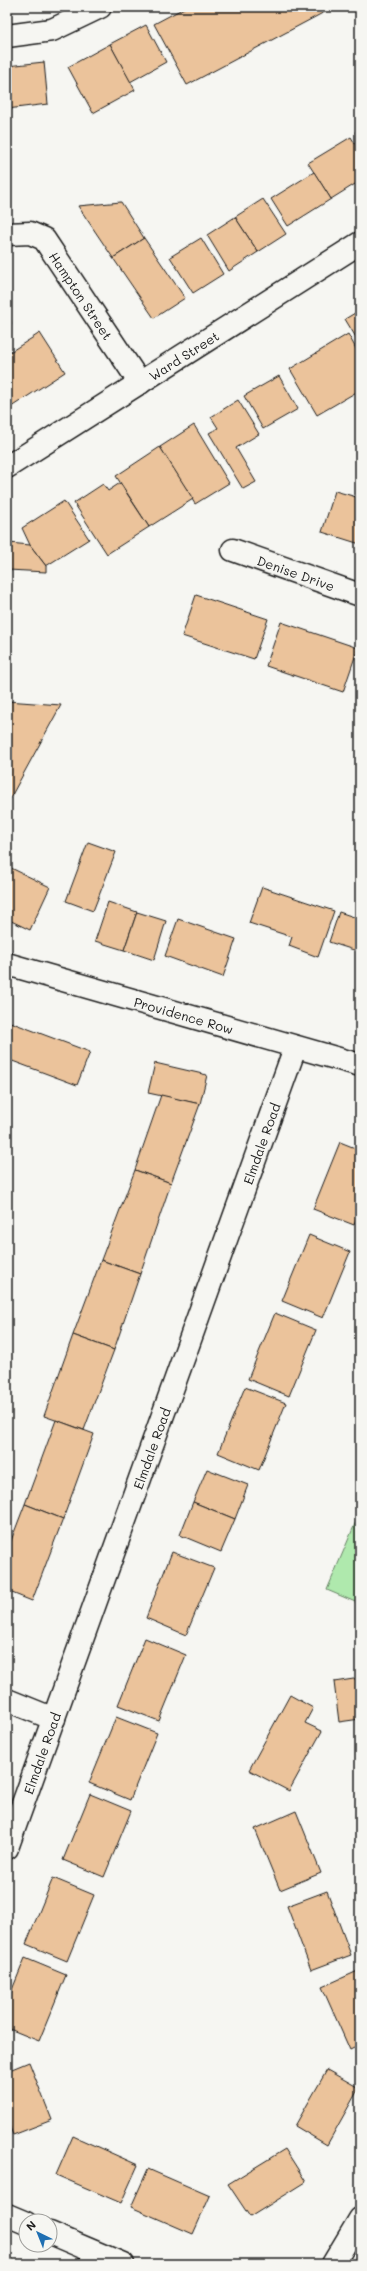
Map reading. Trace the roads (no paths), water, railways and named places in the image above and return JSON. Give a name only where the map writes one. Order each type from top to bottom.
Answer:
[{"type":"street","points":[[7,33],[52,30],[100,7]]},
{"type":"street","name":"Hampton Street","points":[[7,234],[30,233],[44,239],[140,383]]},
{"type":"street","name":"Ward Street","points":[[7,467],[360,243]]},
{"type":"street","name":"Denise Drive","points":[[233,550],[360,595]]},
{"type":"street","name":"Providence Row","points":[[7,964],[295,1048],[360,1065]]},
{"type":"street","name":"Elmdale Road","points":[[7,1848],[295,1048]]},
{"type":"street","points":[[7,1700],[54,1719]]},
{"type":"street","points":[[7,2216],[18,2220]]},
{"type":"street","points":[[333,2264],[360,2219]]},
{"type":"street","points":[[58,2236],[123,2264]]}]
